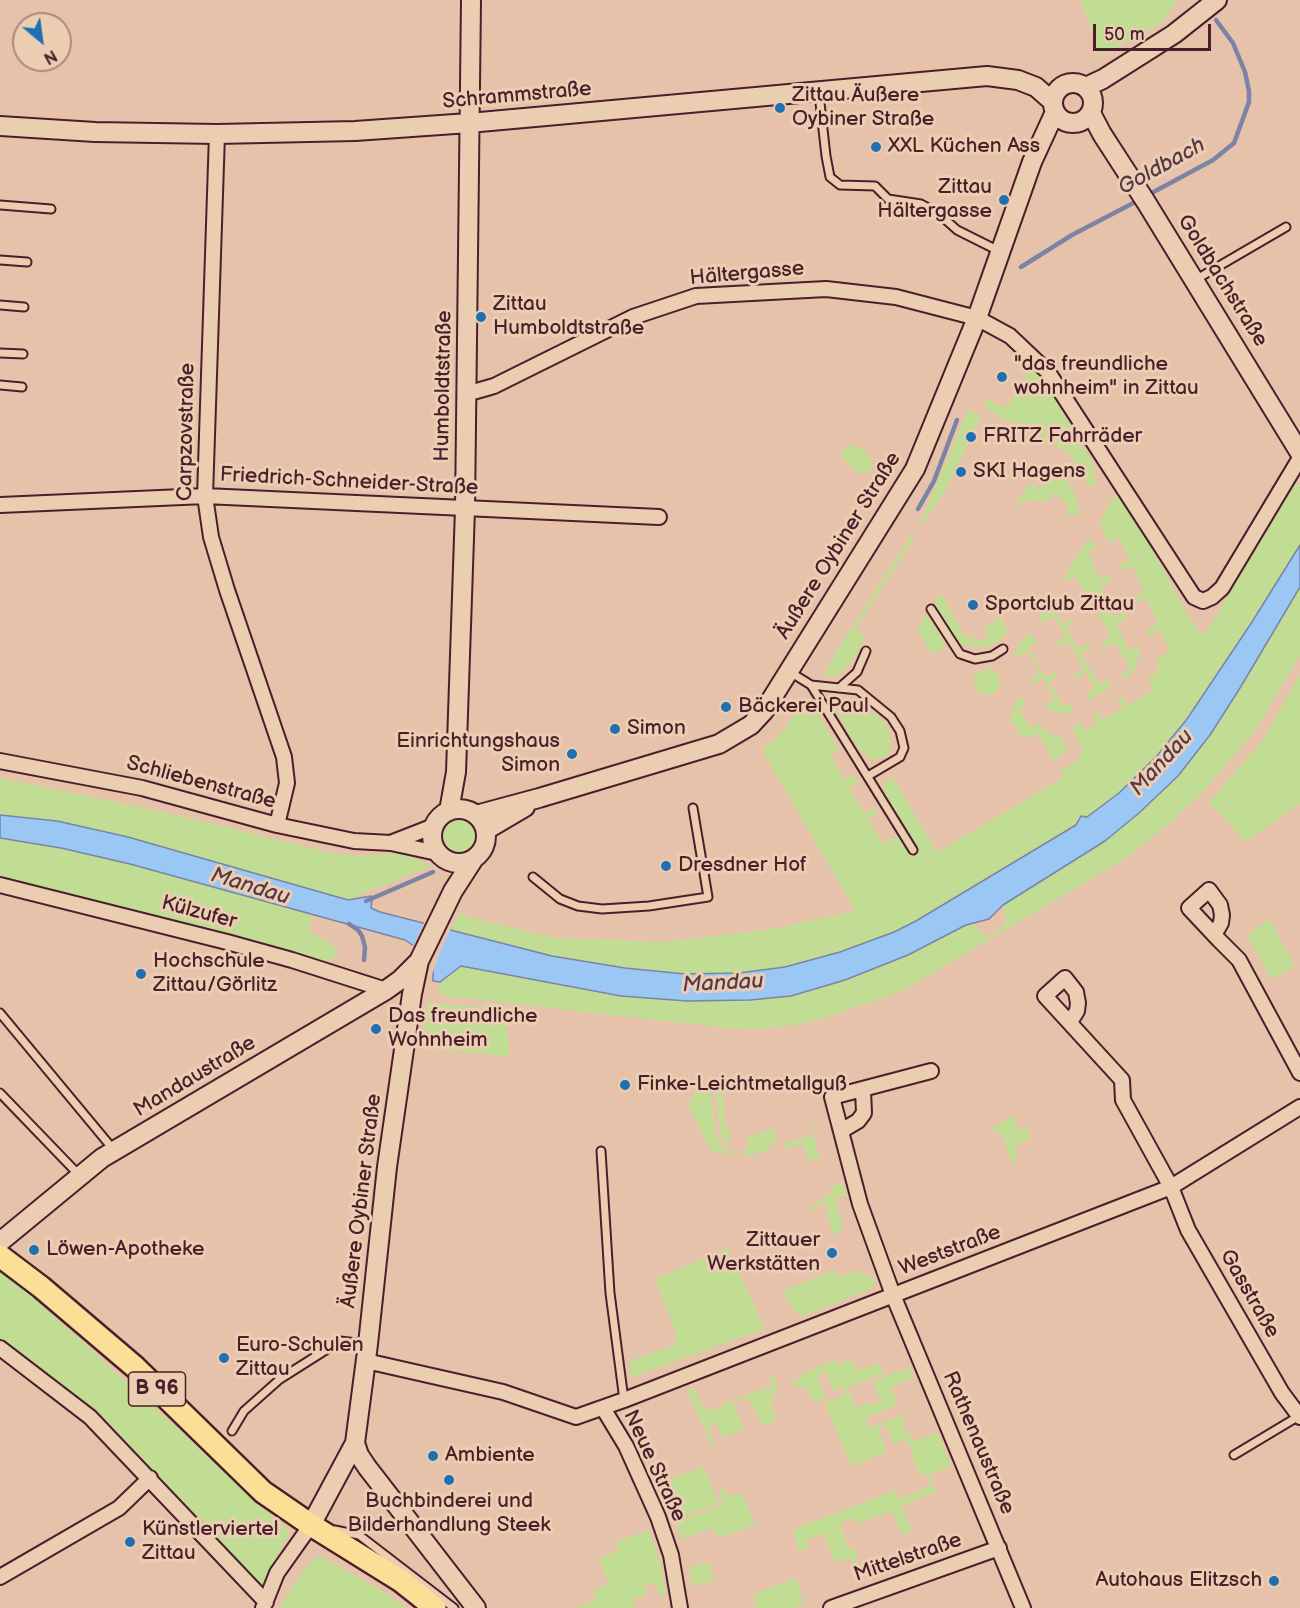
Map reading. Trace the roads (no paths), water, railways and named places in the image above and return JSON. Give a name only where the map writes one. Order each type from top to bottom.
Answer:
[{"type":"main road","name":"Humboldtstraße","points":[[450,811],[456,772],[465,509],[471,0]]},
{"type":"main road","points":[[1079,104],[1217,0]]},
{"type":"main road","name":"Schrammstraße","points":[[0,126],[95,132],[217,134],[355,131],[469,123],[987,76],[1018,80],[1079,104]]},
{"type":"main road","name":"Schrammstraße","points":[[1036,87],[1075,82],[1079,104]]},
{"type":"main road","name":"Goldbachstraße","points":[[1079,104],[1143,196],[1300,455]]},
{"type":"main road","name":"Äußere Oybiner Straße","points":[[477,818],[719,744],[751,725],[764,711],[915,469],[977,318],[999,251],[1043,137],[1079,104]]},
{"type":"main road","name":"Humboldtstraße","points":[[456,772],[477,818]]},
{"type":"main road","points":[[442,856],[458,864],[473,860],[486,843],[477,818],[456,809],[442,815],[434,826],[432,839],[442,856],[453,891]]},
{"type":"main road","name":"Mandaustraße","points":[[0,1242],[79,1175],[115,1151],[400,985],[422,954],[453,891],[473,860]]},
{"type":"main road","name":"Äußere Oybiner Straße","points":[[311,1525],[355,1443],[387,1167],[400,985]]},
{"type":"main road","name":"B 96","points":[[0,1256],[41,1287],[135,1367],[263,1492],[401,1581],[435,1608]]},
{"type":"main road","points":[[355,1443],[367,1467],[476,1608]]},
{"type":"street","name":"Carpzovstraße","points":[[217,134],[205,496],[212,537],[227,590],[284,757],[287,783],[277,825]]},
{"type":"street","name":"Hältergasse","points":[[466,394],[494,386],[633,317],[696,296],[826,289],[896,297],[977,318],[1010,336],[1048,372],[1194,597],[1203,601],[1222,588],[1300,455]]},
{"type":"street","name":"Friedrich-Schneider-Straße","points":[[0,505],[205,496],[659,517]]},
{"type":"street","name":"Schliebenstraße","points":[[0,760],[142,788],[277,825],[354,841],[419,847],[442,856]]},
{"type":"street","name":"Schliebenstraße","points":[[391,843],[434,826]]},
{"type":"street","name":"Külzufer","points":[[0,885],[292,960],[400,985]]},
{"type":"street","points":[[1214,935],[1239,960],[1300,1073]]},
{"type":"street","name":"Gasstraße","points":[[1070,1022],[1122,1080],[1123,1100],[1170,1187],[1188,1230],[1282,1393],[1300,1416]]},
{"type":"street","points":[[841,1131],[858,1121],[864,1113],[863,1089],[931,1071]]},
{"type":"street","name":"Rathenaustraße","points":[[863,1089],[832,1098],[860,1204],[893,1295],[1023,1608]]},
{"type":"street","name":"Weststraße","points":[[603,1408],[1170,1187],[1300,1107]]},
{"type":"street","points":[[0,1348],[90,1417],[150,1478],[265,1605],[277,1573],[311,1525]]},
{"type":"street","name":"Neue Straße","points":[[367,1352],[503,1392],[576,1417],[603,1408],[626,1446],[658,1516],[671,1555],[680,1608]]},
{"type":"street","points":[[0,1577],[119,1508],[150,1478]]},
{"type":"street","name":"Mittelstraße","points":[[831,1608],[999,1548]]},
{"type":"lane","points":[[819,90],[825,156],[830,177],[840,185],[875,186],[888,200],[921,204],[938,213],[957,231],[999,251]]},
{"type":"lane","points":[[0,205],[51,209]]},
{"type":"lane","points":[[1194,280],[1286,227]]},
{"type":"lane","points":[[0,260],[27,262]]},
{"type":"lane","points":[[0,305],[24,307]]},
{"type":"lane","points":[[0,352],[23,354]]},
{"type":"lane","points":[[0,385],[22,387]]},
{"type":"lane","points":[[931,609],[960,654],[975,659],[992,656],[1003,649]]},
{"type":"lane","points":[[839,688],[857,672],[866,651]]},
{"type":"lane","points":[[788,671],[811,685],[858,690],[891,717],[900,731],[904,748],[900,757],[868,776]]},
{"type":"lane","points":[[811,685],[913,850]]},
{"type":"lane","points":[[533,878],[560,899],[578,906],[602,909],[649,906],[708,897],[693,808]]},
{"type":"lane","points":[[0,1013],[115,1151]]},
{"type":"lane","points":[[0,1093],[79,1175]]},
{"type":"lane","points":[[601,1151],[610,1293],[624,1400]]},
{"type":"lane","points":[[232,1431],[244,1411],[280,1379],[340,1341],[367,1352]]},
{"type":"lane","points":[[1234,1455],[1300,1416]]},
{"type":"lane","points":[[311,1525],[359,1536],[454,1608]]},
{"type":"water","name":"Mandau","points":[[1300,545],[1300,587],[1240,688],[1210,735],[1178,776],[1139,813],[1105,841],[1003,905],[989,919],[966,925],[908,955],[845,980],[791,996],[750,1000],[687,1001],[621,996],[461,966],[440,982],[433,981],[433,959],[405,940],[130,864],[61,848],[0,838],[0,815],[57,821],[128,837],[348,900],[371,896],[371,908],[380,912],[552,956],[625,968],[685,974],[739,973],[785,967],[840,952],[894,932],[916,921],[1076,825],[1081,816],[1087,817],[1119,793],[1156,757],[1187,719]]},
{"type":"waterway","name":"Goldbach","points":[[1148,195],[1213,160],[1234,143],[1249,102],[1249,91],[1245,72],[1233,43],[1216,20]]},
{"type":"waterway","name":"Goldbach","points":[[1021,267],[1072,235],[1141,199]]},
{"type":"waterway","name":"Goldbach","points":[[918,509],[934,481],[957,420]]},
{"type":"waterway","name":"Goldbach","points":[[366,901],[433,872]]},
{"type":"waterway","points":[[349,924],[362,936],[365,947],[364,960]]},
{"type":"place","name":"Zittau Äußere Oybiner Straße","points":[[780,108]]},
{"type":"place","name":"XXL Küchen Ass","points":[[876,147]]},
{"type":"place","name":"Zittau Hältergasse","points":[[1004,200]]},
{"type":"place","name":"Zittau Humboldtstraße","points":[[481,317]]},
{"type":"place","name":"\"das freundliche wohnheim\" in Zittau","points":[[1002,377]]},
{"type":"place","name":"FRITZ Fahrräder","points":[[971,437]]},
{"type":"place","name":"SKI Hagens","points":[[961,472]]},
{"type":"place","name":"Sportclub Zittau","points":[[973,605]]},
{"type":"place","name":"Bäckerei Paul","points":[[726,707]]},
{"type":"place","name":"Simon","points":[[615,729]]},
{"type":"place","name":"Einrichtungshaus Simon","points":[[572,754]]},
{"type":"place","name":"Dresdner Hof","points":[[666,866]]},
{"type":"place","name":"Hochschule Zittau/Görlitz","points":[[141,974]]},
{"type":"place","name":"Das freundliche Wohnheim","points":[[376,1029]]},
{"type":"place","name":"Finke-Leichtmetallguß","points":[[625,1085]]},
{"type":"place","name":"Löwen-Apotheke","points":[[34,1250]]},
{"type":"place","name":"Zittauer Werkstätten","points":[[832,1253]]},
{"type":"place","name":"Euro-Schulen Zittau","points":[[224,1358]]},
{"type":"place","name":"Ambiente","points":[[433,1456]]},
{"type":"place","name":"Buchbinderei und Bilderhandlung Steek","points":[[449,1480]]},
{"type":"place","name":"Künstlerviertel Zittau","points":[[130,1542]]},
{"type":"place","name":"Autohaus Elitzsch","points":[[1274,1581]]}]
